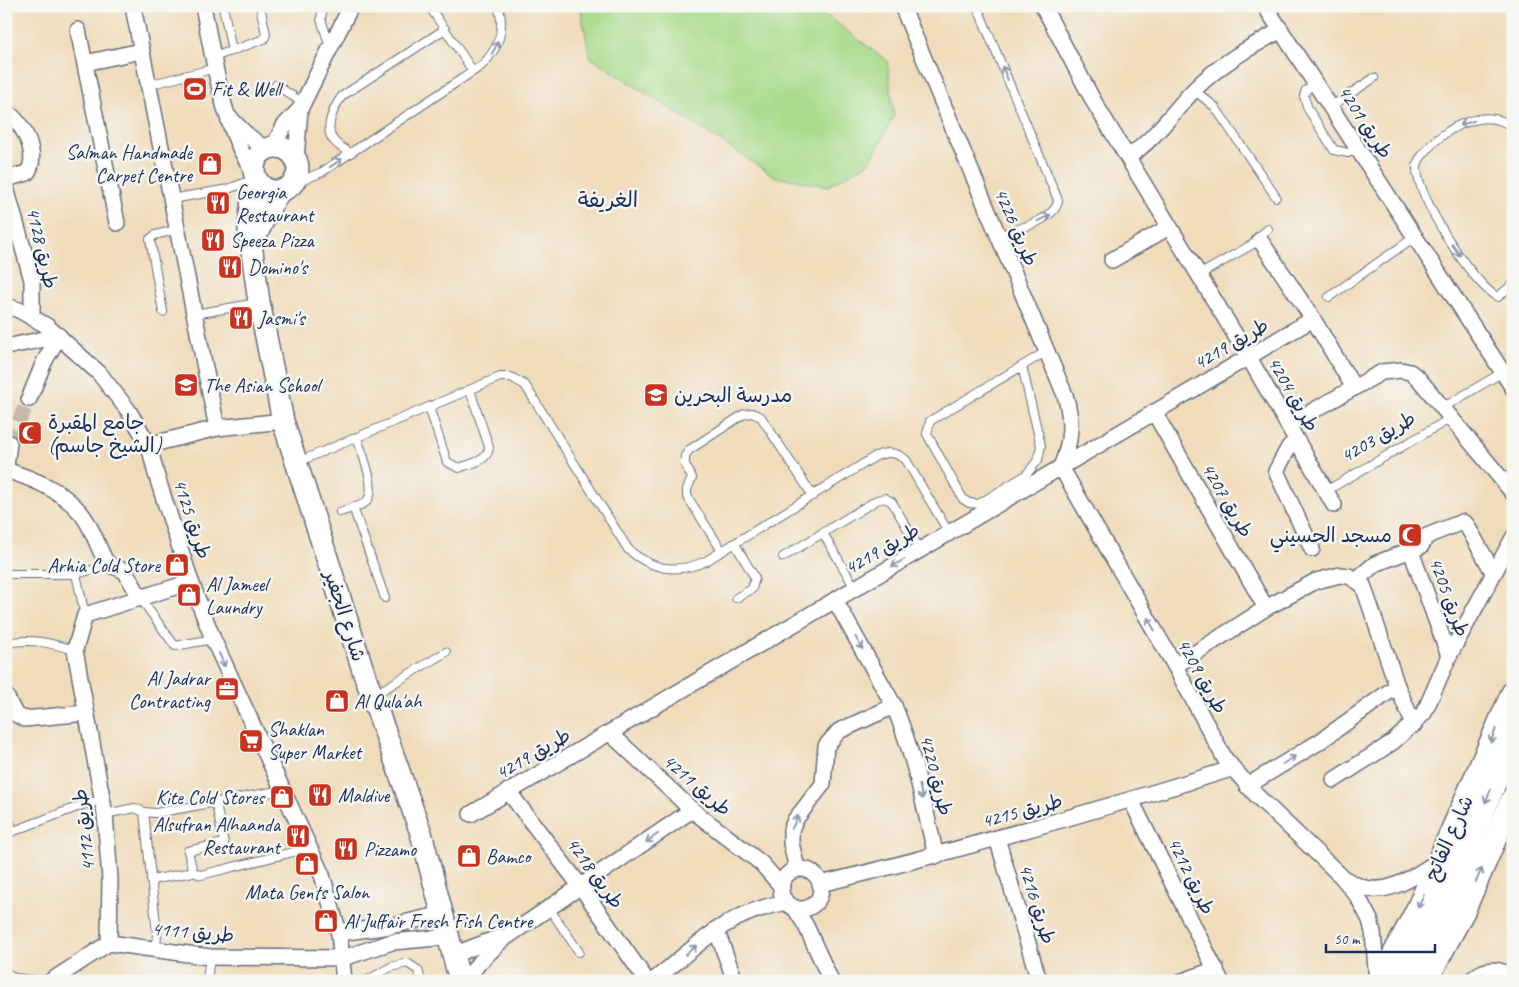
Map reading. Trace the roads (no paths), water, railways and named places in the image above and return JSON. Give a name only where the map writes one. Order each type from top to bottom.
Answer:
[{"type":"highway","points":[[1402,981],[1436,920],[1513,734]]},
{"type":"main road","name":"شارع الفاتح","points":[[1378,981],[1418,910],[1513,692]]},
{"type":"main road","points":[[1426,981],[1464,910],[1513,798]]},
{"type":"street","points":[[203,6],[215,63],[238,145],[255,177],[268,190],[286,188],[298,172],[296,159],[301,106]]},
{"type":"street","points":[[255,177],[257,156],[269,148],[301,106],[351,6]]},
{"type":"street","name":"طريق 4226","points":[[902,6],[1065,395],[1071,420],[1069,444],[1061,467]]},
{"type":"street","name":"طريق 4204","points":[[1043,6],[1094,102],[1248,356],[1334,505]]},
{"type":"street","points":[[1128,156],[1155,136],[1194,90],[1245,50],[1281,30],[1265,6]]},
{"type":"street","points":[[134,12],[217,428]]},
{"type":"street","points":[[78,30],[117,223]]},
{"type":"street","name":"طريق 4201","points":[[1281,30],[1513,388]]},
{"type":"street","points":[[85,63],[141,51]]},
{"type":"street","points":[[6,112],[20,123],[26,131],[31,165],[27,173],[6,179]]},
{"type":"street","points":[[229,117],[246,134],[269,148],[286,149],[296,159]]},
{"type":"street","name":"شارع الجفير","points":[[255,177],[249,214],[252,245],[259,302],[283,421],[372,696],[421,833],[460,981]]},
{"type":"street","name":"طريق 4128","points":[[6,188],[31,275],[34,300],[32,317]]},
{"type":"street","name":"شارع الجفير","points":[[252,245],[266,212],[286,188]]},
{"type":"street","points":[[1112,260],[1169,227]]},
{"type":"street","points":[[1264,235],[1354,388]]},
{"type":"street","name":"طريق 4125","points":[[6,306],[32,317],[59,336],[98,373],[128,410],[150,444],[156,474],[191,582],[213,639],[325,885],[339,933]]},
{"type":"street","name":"طريق 4219","points":[[471,814],[1248,356],[1313,320]]},
{"type":"street","points":[[6,347],[59,336]]},
{"type":"street","points":[[29,399],[44,362],[59,336]]},
{"type":"street","name":"طريق 4203","points":[[1288,425],[1382,372],[1401,370],[1410,372],[1418,378],[1447,412],[1513,493]]},
{"type":"street","name":"طريق 4207","points":[[1154,412],[1266,608]]},
{"type":"street","points":[[150,444],[217,428],[283,421]]},
{"type":"street","points":[[1296,441],[1289,448],[1276,471],[1312,549]]},
{"type":"street","points":[[9,443],[6,468],[58,492],[81,512],[110,565],[125,571],[141,598]]},
{"type":"street","name":"طريق 4209","points":[[1061,467],[1077,499],[1175,666],[1231,768],[1247,786],[1342,877],[1358,896],[1370,920],[1376,947],[1378,981]]},
{"type":"street","name":"طريق 4205","points":[[1357,579],[1375,564],[1420,546],[1426,536],[1462,522],[1466,524],[1493,572]]},
{"type":"street","name":"طريق 4205","points":[[1334,780],[1393,742],[1414,724],[1431,701],[1449,656],[1513,538]]},
{"type":"street","name":"طريق 4205","points":[[1411,550],[1449,656]]},
{"type":"street","points":[[1175,666],[1266,608],[1324,578],[1340,575],[1357,579],[1366,593],[1397,686],[1414,724]]},
{"type":"street","points":[[85,615],[191,582]]},
{"type":"street","name":"طريق 4220","points":[[834,600],[894,706],[912,755],[936,856]]},
{"type":"street","name":"طريق 4112","points":[[85,615],[76,650],[104,807],[110,878],[109,943]]},
{"type":"street","points":[[1247,786],[1319,742],[1397,686]]},
{"type":"street","points":[[6,696],[9,706],[15,714],[24,719],[86,713]]},
{"type":"street","points":[[795,870],[791,830],[794,820],[823,784],[826,746],[839,731],[894,706]]},
{"type":"street","name":"طريق 4211","points":[[610,733],[692,810],[761,863],[782,887]]},
{"type":"street","name":"طريق 4215","points":[[820,884],[936,856],[1132,800],[1231,768]]},
{"type":"street","name":"طريق 4218","points":[[508,791],[582,888],[647,981]]},
{"type":"street","name":"طريق 4212","points":[[1132,800],[1218,975],[1183,981]]},
{"type":"street","points":[[466,981],[488,953],[517,928],[582,888],[692,810]]},
{"type":"street","name":"طريق 4216","points":[[996,838],[1040,981]]},
{"type":"street","name":"طريق 4209","points":[[1342,877],[1358,887],[1368,890],[1388,889],[1407,881],[1440,860]]},
{"type":"street","name":"طريق 4211","points":[[761,863],[795,870]]},
{"type":"street","points":[[816,946],[813,928],[815,903],[821,891],[820,884],[818,878],[809,870],[795,870],[785,878],[782,887],[790,904],[816,946],[831,981]]},
{"type":"street","points":[[653,981],[716,929],[750,910],[790,904],[805,908],[815,903]]},
{"type":"street","points":[[344,981],[339,933],[391,926],[442,914]]},
{"type":"street","points":[[391,926],[392,942]]},
{"type":"street","name":"طريق 4111","points":[[109,943],[210,957],[343,958],[392,942],[451,946],[517,928]]},
{"type":"street","points":[[716,929],[735,981]]},
{"type":"street","points":[[51,981],[109,943]]},
{"type":"street","points":[[1475,981],[1482,975],[1507,975]]},
{"type":"lane","points":[[222,6],[232,51]]},
{"type":"lane","points":[[148,85],[215,63],[232,51],[262,40],[266,37],[260,6]]},
{"type":"lane","points":[[323,6],[321,19],[330,47]]},
{"type":"lane","points":[[429,6],[473,71]]},
{"type":"lane","points":[[286,188],[322,172],[488,59],[498,43],[502,22],[498,6]]},
{"type":"lane","points":[[977,6],[1058,200],[1058,205],[1051,214],[998,236]]},
{"type":"lane","points":[[350,153],[334,141],[329,133],[335,108],[342,96],[445,29]]},
{"type":"lane","points":[[1330,106],[1374,78]]},
{"type":"lane","points":[[1316,83],[1306,90],[1304,96],[1308,109],[1334,150],[1348,152],[1358,148]]},
{"type":"lane","points":[[276,84],[301,106]]},
{"type":"lane","points":[[1194,90],[1215,107],[1276,197]]},
{"type":"lane","points":[[1513,128],[1503,122],[1489,119],[1453,128],[1431,144],[1419,158],[1416,169],[1438,225],[1485,290],[1498,297],[1513,284]]},
{"type":"lane","points":[[172,198],[228,188],[255,177]]},
{"type":"lane","points":[[163,312],[150,240],[154,234],[178,228]]},
{"type":"lane","points":[[1200,276],[1264,235]]},
{"type":"lane","points":[[1329,297],[1416,236]]},
{"type":"lane","points":[[195,314],[259,302]]},
{"type":"lane","points":[[1022,366],[1042,446],[1038,460],[1026,475],[979,504],[969,503],[963,498],[929,438],[928,425],[930,421],[1047,351]]},
{"type":"lane","name":"طريق 4203","points":[[1326,491],[1447,412],[1503,372]]},
{"type":"lane","points":[[296,463],[500,377],[512,377],[522,381],[628,549],[645,562],[665,569],[686,568],[706,561],[876,456],[886,453],[897,454],[906,460],[950,533]]},
{"type":"lane","points":[[429,407],[447,462],[459,468],[483,459],[489,447],[470,390]]},
{"type":"lane","points":[[722,551],[687,496],[687,489],[692,478],[685,464],[684,456],[689,450],[740,416],[752,413],[761,417],[812,496]]},
{"type":"lane","points":[[340,512],[365,503],[371,489],[356,437]]},
{"type":"lane","points":[[783,557],[881,499],[892,502],[920,550]]},
{"type":"lane","points":[[353,507],[385,598]]},
{"type":"lane","points":[[823,533],[855,588]]},
{"type":"lane","points":[[734,544],[755,578],[752,588],[736,598]]},
{"type":"lane","points":[[6,574],[76,574],[110,565]]},
{"type":"lane","name":"طريق 4112","points":[[76,574],[85,615]]},
{"type":"lane","points":[[141,598],[175,646],[213,639]]},
{"type":"lane","points":[[6,643],[26,639],[76,650]]},
{"type":"lane","points":[[372,696],[446,652]]},
{"type":"lane","points":[[6,814],[10,833],[104,807],[135,808],[144,812],[156,813],[216,804],[283,790]]},
{"type":"lane","points":[[193,872],[188,851],[224,843],[216,804]]},
{"type":"lane","points":[[144,812],[157,933],[156,950]]},
{"type":"lane","points":[[151,880],[193,872],[201,875],[309,848]]},
{"type":"lane","points":[[549,908],[579,952]]},
{"type":"lane","points":[[207,981],[210,957]]},
{"type":"lane","points":[[366,981],[383,977],[392,967],[407,963],[418,970],[421,981]]},
{"type":"lane","points":[[6,972],[14,978],[45,981]]},
{"type":"tunnel","points":[[9,443],[29,399]]},
{"type":"place","name":"Fit & Well","points":[[195,89]]},
{"type":"place","name":"Salman Handmade Carpet Centre","points":[[210,164]]},
{"type":"place","name":"Georgia Restaurant","points":[[218,203]]},
{"type":"place","name":"Speeza Pizza","points":[[213,240]]},
{"type":"place","name":"Domino's","points":[[230,267]]},
{"type":"place","name":"Jasmi's","points":[[241,318]]},
{"type":"place","name":"The Asian School","points":[[186,385]]},
{"type":"place","name":"مدرسة البحرين","points":[[656,395]]},
{"type":"place","name":"جامع المقبرة (الشيخ جاسم)","points":[[30,433]]},
{"type":"place","name":"مسجد الحسيني","points":[[1410,535]]},
{"type":"place","name":"Arhia Cold Store","points":[[177,565]]},
{"type":"place","name":"Al Jameel Laundry","points":[[189,595]]},
{"type":"place","name":"Al Jadrar Contracting","points":[[227,689]]},
{"type":"place","name":"Al Qula'ah","points":[[337,701]]},
{"type":"place","name":"Shaklan Super Market","points":[[251,741]]},
{"type":"place","name":"Maldive","points":[[320,795]]},
{"type":"place","name":"Kite Cold Stores","points":[[282,797]]},
{"type":"place","name":"Alsufran Alhaanda Restaurant","points":[[298,836]]},
{"type":"place","name":"Pizzamo","points":[[346,849]]},
{"type":"place","name":"Bamco","points":[[469,856]]},
{"type":"place","name":"Mata Gents Salon","points":[[307,864]]},
{"type":"place","name":"Al Juffair Fresh Fish Centre","points":[[326,921]]},
{"type":"district","name":"الغريفة","points":[[608,200]]}]
